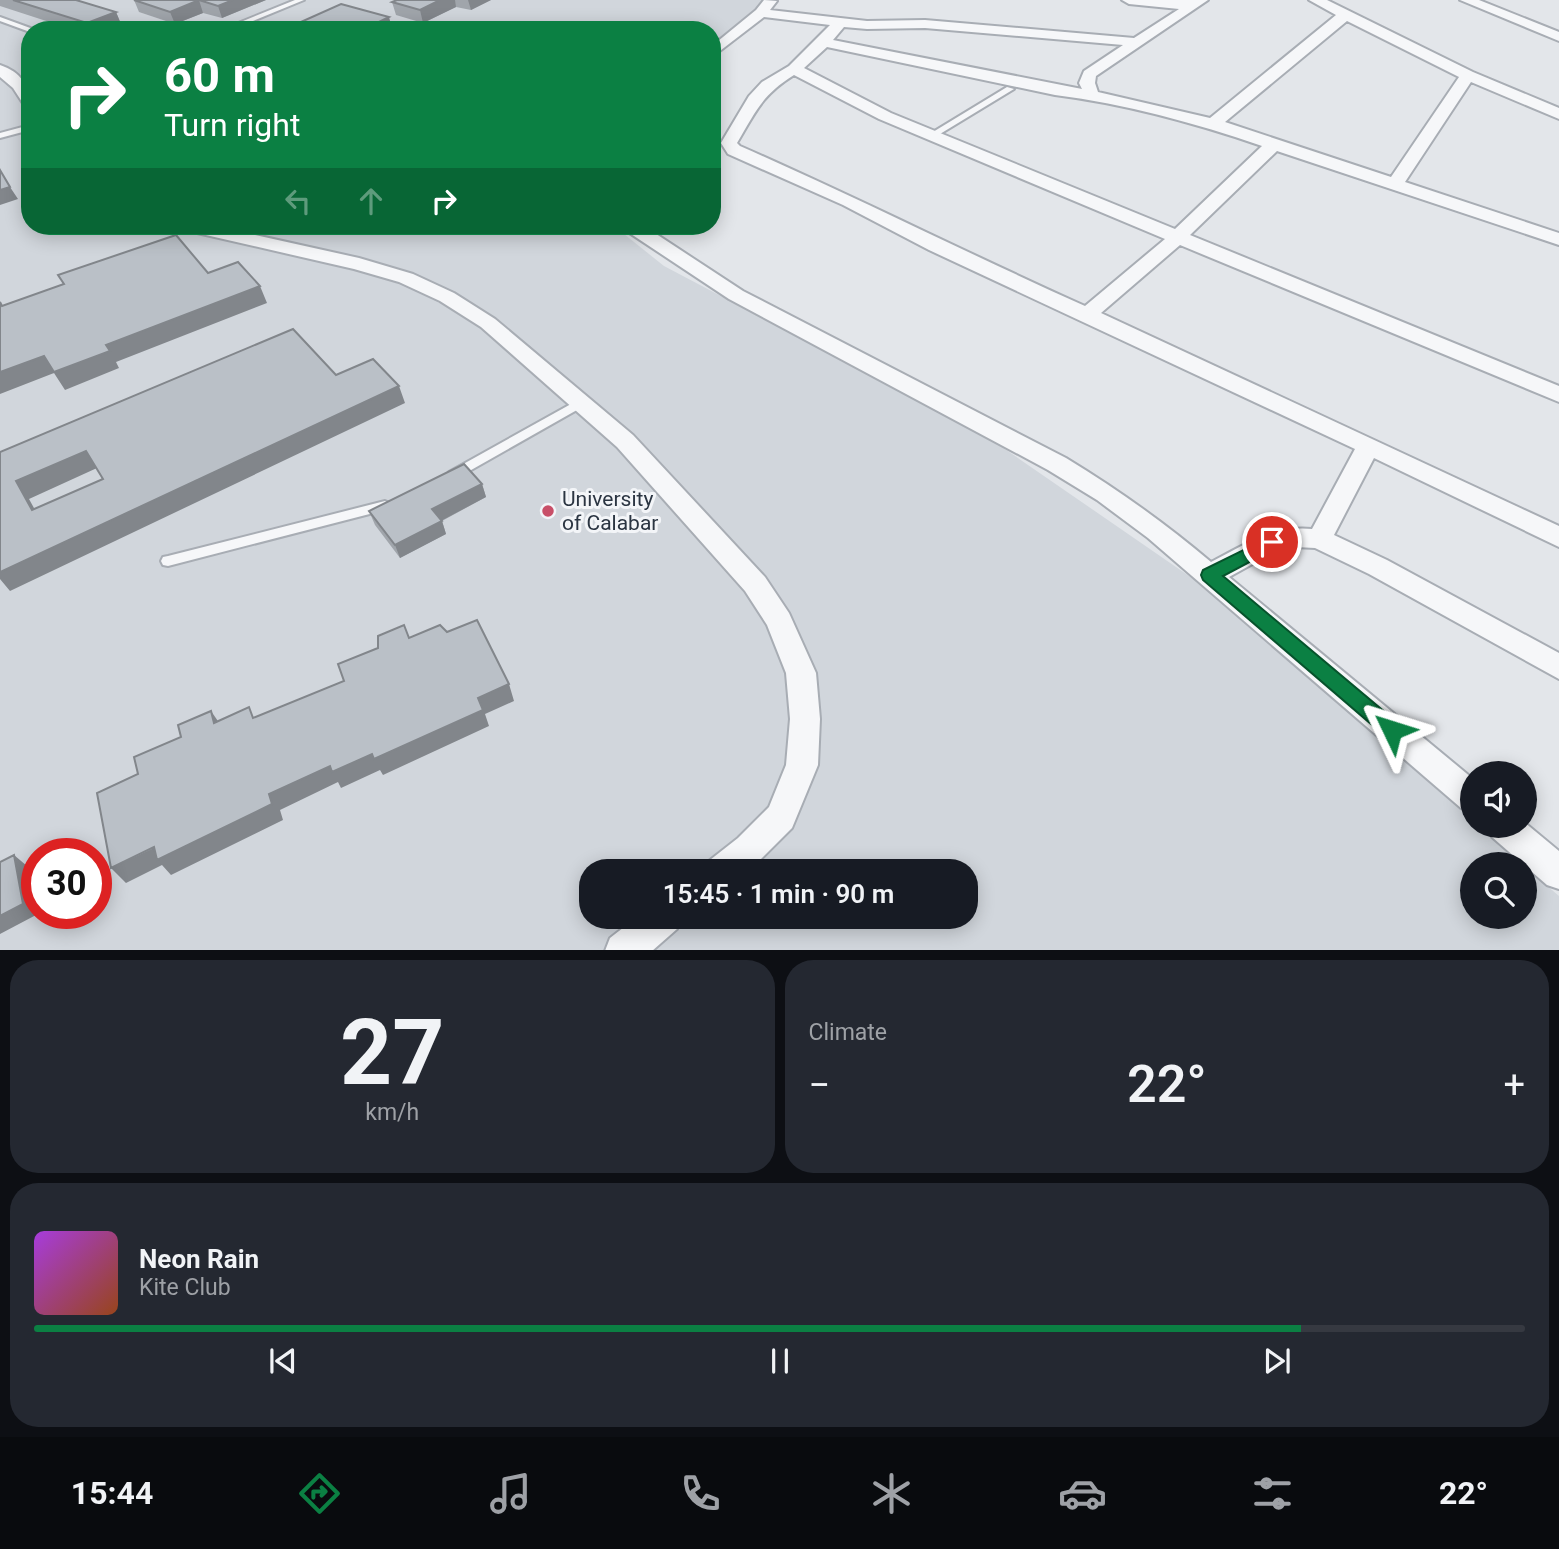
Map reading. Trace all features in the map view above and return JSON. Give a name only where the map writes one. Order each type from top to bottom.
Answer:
[{"type":"street","points":[[721,46],[761,13],[771,0]]},
{"type":"street","points":[[1129,0],[1197,3]]},
{"type":"street","points":[[1316,0],[1468,75],[1559,114]]},
{"type":"street","points":[[1467,0],[1559,37]]},
{"type":"street","points":[[1092,95],[1087,83],[1089,75],[1197,3]]},
{"type":"street","points":[[761,13],[840,22],[935,25],[1135,42]]},
{"type":"street","points":[[1213,124],[1345,15]]},
{"type":"street","points":[[840,22],[824,42],[794,69],[767,85],[757,96],[729,143],[734,150],[849,201],[936,246],[1088,314],[1559,537]]},
{"type":"street","points":[[1544,32],[1559,28]]},
{"type":"street","points":[[824,42],[1063,92],[1092,95],[1213,124],[1559,239]]},
{"type":"street","points":[[794,69],[885,116],[1559,395]]},
{"type":"street","points":[[0,70],[21,88]]},
{"type":"street","points":[[1395,184],[1468,75]]},
{"type":"street","points":[[1088,314],[1177,238],[1275,143]]},
{"type":"street","points":[[231,235],[359,264],[406,278],[437,292],[488,323],[625,442],[755,584],[779,621],[800,673],[806,719],[802,765],[781,817],[738,859]]},
{"type":"street","points":[[646,235],[736,295],[1057,464],[1157,531],[1460,788]]},
{"type":"street","points":[[1319,539],[1368,446]]},
{"type":"street","points":[[1209,575],[1272,542],[1296,537],[1319,539],[1378,567],[1559,667]]},
{"type":"street","points":[[1518,838],[1559,873]]},
{"type":"street","points":[[623,950],[650,929]]},
{"type":"lane","points":[[246,21],[301,0]]},
{"type":"lane","points":[[0,19],[21,26]]},
{"type":"lane","points":[[932,135],[1010,89]]},
{"type":"lane","points":[[0,136],[21,130]]},
{"type":"lane","points":[[444,480],[580,403]]},
{"type":"lane","points":[[168,561],[401,501]]},
{"type":"shaded area","name":"University of Calabar","points":[[0,0],[774,0],[771,8],[758,6],[721,37],[721,21],[21,21],[21,235],[625,235],[664,266],[986,436],[1205,587],[1460,810],[1460,838],[1493,838],[1509,852],[1460,852],[1460,929],[1537,929],[1537,877],[1559,896],[1559,950],[0,950]]},
{"type":"building","points":[[13,0],[76,0],[116,12],[92,21],[81,21]]},
{"type":"building","points":[[134,0],[199,0],[170,12]]},
{"type":"building","points":[[199,0],[233,0],[218,6]]},
{"type":"building","points":[[440,0],[420,10],[392,2]]},
{"type":"building","points":[[341,4],[389,17],[381,21],[303,21]]},
{"type":"building","points":[[0,170],[10,187],[0,190]]},
{"type":"building","points":[[176,235],[208,273],[238,262],[260,286],[106,345],[110,351],[54,372],[44,356],[0,372],[0,302],[2,306],[64,284],[58,275]]},
{"type":"building","points":[[293,329],[336,375],[373,359],[399,386],[0,572],[0,452]],"holes":[[[86,451],[103,479],[32,510],[16,481]]]},
{"type":"building","points":[[464,464],[482,484],[432,509],[442,521],[395,545],[369,511]]},
{"type":"building","points":[[477,620],[509,684],[478,698],[483,710],[374,759],[372,754],[332,772],[330,766],[269,794],[272,804],[157,860],[154,847],[112,868],[112,838],[105,838],[97,793],[138,774],[134,757],[181,737],[178,725],[211,711],[214,723],[249,707],[253,718],[344,681],[338,664],[378,648],[378,636],[404,625],[409,638],[440,625],[447,632]]},
{"type":"building","points":[[14,855],[21,905],[0,916],[0,862]]},
{"type":"place","name":"University of Calabar","points":[[548,511]]},
{"type":"route","points":[[1272,542],[1209,575],[1392,730]]}]
